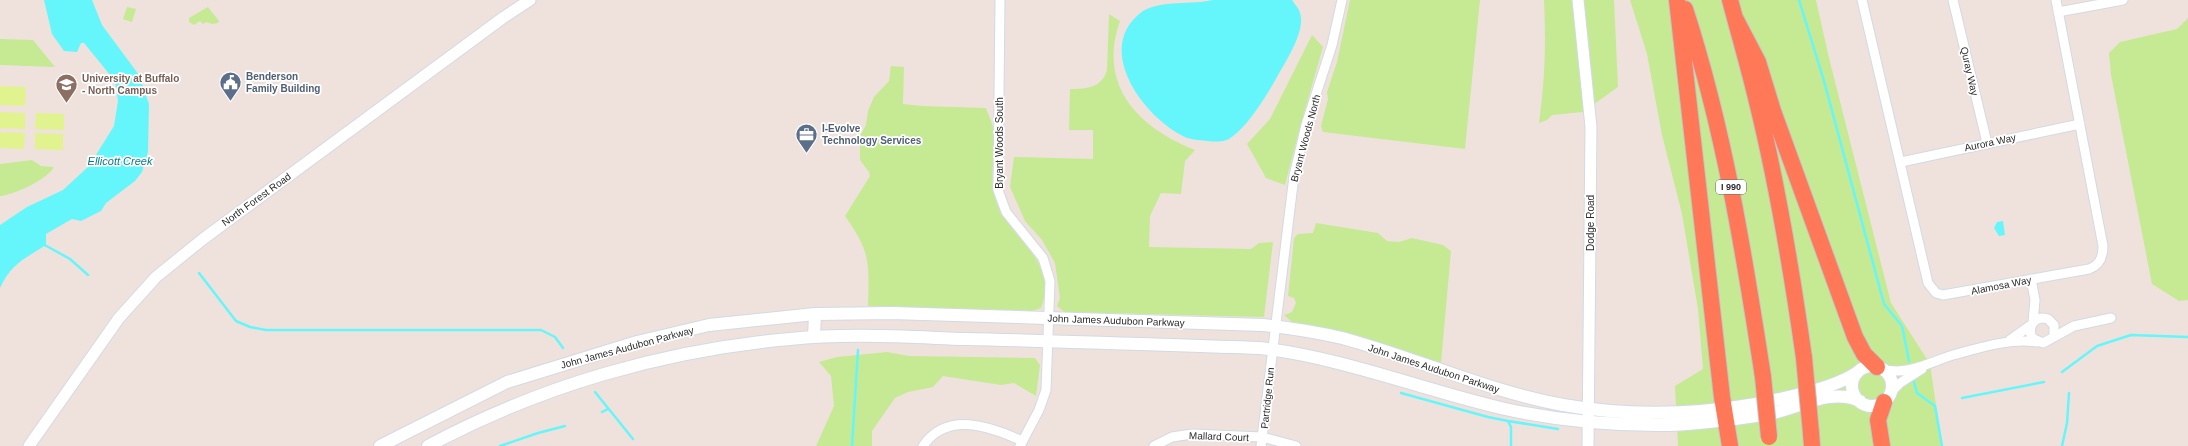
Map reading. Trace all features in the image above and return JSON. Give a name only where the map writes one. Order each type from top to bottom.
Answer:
[{"type":"highway","points":[[1677,0],[1724,415],[1730,446]]},
{"type":"highway","name":"I 990","points":[[1682,0],[1702,62],[1719,131],[1741,233],[1763,377],[1769,441]]},
{"type":"highway","points":[[1730,0],[1757,103],[1793,278],[1804,358],[1812,440]]},
{"type":"highway","points":[[1735,18],[1758,62],[1773,111],[1855,338],[1864,354],[1880,368]]},
{"type":"highway","points":[[1882,446],[1878,420],[1887,398]]},
{"type":"main road","name":"John James Audubon Parkway","points":[[380,446],[507,382],[569,362],[637,342],[709,325],[815,314],[892,313],[1275,327],[1343,339],[1509,392],[1562,405],[1588,409],[1724,415],[1770,414],[1829,397],[1844,396],[1860,401]]},
{"type":"main road","points":[[814,337],[815,314]]},
{"type":"main road","name":"John James Audubon Parkway","points":[[428,446],[509,408],[602,374],[701,351],[769,341],[814,337],[865,336],[1048,341],[1272,350],[1340,362],[1388,378],[1506,409],[1588,422],[1658,425],[1724,415],[1795,396],[1836,383],[1858,372]]},
{"type":"main road","points":[[1870,366],[1880,368],[1891,379],[1887,398],[1872,405],[1860,401],[1853,391],[1852,384],[1858,372],[1870,366]]},
{"type":"street","name":"North Forest Road","points":[[29,446],[119,318],[156,277],[244,208],[504,17],[530,0]]},
{"type":"street","name":"Bryant Woods South","points":[[1000,0],[998,190],[1006,212],[1035,245],[1043,258],[1050,281],[1048,341]]},
{"type":"street","name":"Bryant Woods North","points":[[1272,350],[1294,176],[1306,125],[1332,45],[1342,0]]},
{"type":"street","name":"Dodge Road","points":[[1578,0],[1591,127],[1588,446]]},
{"type":"street","name":"Alamosa Way","points":[[1862,0],[1928,283],[1936,294],[1950,295],[2089,269],[2099,263],[2103,255],[2103,246],[2056,0]]},
{"type":"street","name":"Quray Way","points":[[1953,0],[1986,143]]},
{"type":"street","points":[[2058,12],[2123,0]]},
{"type":"street","name":"Aurora Way","points":[[1901,162],[2080,124]]},
{"type":"street","points":[[2031,279],[2035,300],[2031,334],[2037,342]]},
{"type":"street","points":[[2035,300],[2055,329],[2054,337]]},
{"type":"street","points":[[2007,342],[2040,318],[2074,326]]},
{"type":"street","points":[[1880,368],[1902,371],[1930,364],[1953,355],[2007,342],[2048,342],[2074,326],[2111,318]]},
{"type":"street","points":[[923,446],[929,437],[939,429],[955,425],[991,427],[1021,443],[1039,410],[1046,390],[1048,341]]},
{"type":"street","name":"Partridge Run","points":[[1262,442],[1272,350]]},
{"type":"street","points":[[1887,398],[1900,383],[1930,364]]},
{"type":"street","name":"Mallard Court","points":[[1154,446],[1163,440],[1182,434],[1296,446]]},
{"type":"green space","points":[[1350,0],[1480,0],[1465,149],[1323,132],[1321,126],[1328,99],[1327,92],[1337,62]]},
{"type":"green space","points":[[1544,0],[1614,0],[1618,87],[1583,112],[1552,115],[1547,120],[1539,123],[1543,91],[1545,32]]},
{"type":"green space","points":[[1630,0],[1816,0],[1829,58],[1891,303],[1930,364],[1942,446],[1678,446],[1675,386],[1703,369],[1698,309],[1682,214],[1662,135],[1647,54]]},
{"type":"green space","points":[[127,7],[136,9],[132,22],[123,19]]},
{"type":"green space","points":[[208,7],[219,21],[218,23],[212,24],[206,22],[203,24],[200,21],[194,25],[189,22],[189,18]]},
{"type":"green space","points":[[1109,14],[1120,21],[1114,44],[1114,65],[1119,84],[1128,101],[1140,116],[1156,130],[1174,141],[1195,150],[1185,161],[1181,194],[1161,193],[1150,216],[1149,247],[1251,249],[1259,243],[1273,242],[1264,317],[1064,312],[1057,306],[1060,298],[1055,263],[1042,240],[1025,221],[1010,187],[1014,157],[1093,159],[1093,130],[1069,130],[1070,89],[1082,89],[1093,86],[1101,81],[1105,76],[1107,70]]},
{"type":"green space","points":[[2188,18],[2188,300],[2179,301],[2152,284],[2111,75],[2109,53],[2120,42],[2177,29]]},
{"type":"green space","points":[[1312,35],[1323,47],[1285,185],[1266,178],[1247,144],[1270,119]]},
{"type":"green space","points":[[0,39],[33,40],[55,67],[0,65]]},
{"type":"green space","points":[[891,66],[904,67],[903,104],[986,108],[992,125],[994,138],[992,176],[995,196],[998,206],[1005,219],[1032,253],[1039,265],[1044,278],[1045,292],[1041,308],[1032,311],[868,306],[867,258],[860,239],[845,216],[870,176],[869,172],[860,160],[860,136],[866,125],[868,111],[874,97],[889,81]]},
{"type":"green space","points":[[0,86],[26,87],[25,106],[0,105]]},
{"type":"green space","points":[[0,112],[25,113],[25,129],[0,128]]},
{"type":"green space","points":[[36,113],[64,114],[64,130],[35,129]]},
{"type":"green space","points":[[0,132],[25,133],[24,149],[0,148]]},
{"type":"green space","points":[[35,133],[63,134],[63,150],[35,149]]},
{"type":"green space","points":[[32,160],[41,166],[54,167],[51,172],[30,186],[14,193],[0,196],[0,164]]},
{"type":"green space","points":[[1316,223],[1378,233],[1387,241],[1399,242],[1412,238],[1443,245],[1451,251],[1441,363],[1346,334],[1292,322],[1284,315],[1292,312],[1296,303],[1294,298],[1288,296],[1294,238],[1298,234],[1313,233]]},
{"type":"green space","points":[[887,352],[909,356],[1035,358],[1040,365],[1036,396],[1014,383],[1001,385],[943,376],[933,387],[908,392],[895,398],[872,431],[872,446],[816,446],[834,406],[831,376],[819,362],[837,357]]},
{"type":"water","name":"Ellicott Creek","points":[[44,0],[92,0],[102,25],[139,75],[149,104],[148,152],[142,172],[135,181],[106,203],[101,211],[81,221],[72,219],[46,234],[46,245],[19,263],[9,273],[0,288],[0,225],[27,207],[63,190],[89,166],[114,126],[118,101],[115,81],[84,43],[81,43],[77,52],[64,51],[52,34]]},
{"type":"water","points":[[1213,0],[1292,0],[1298,8],[1301,20],[1298,37],[1294,46],[1268,93],[1256,111],[1236,134],[1227,140],[1216,142],[1187,138],[1171,129],[1155,116],[1141,100],[1130,82],[1123,63],[1122,44],[1128,26],[1143,11],[1159,5]]},
{"type":"water","points":[[2003,221],[2005,235],[1999,236],[1994,228],[1997,222]]},
{"type":"waterway","points":[[1799,0],[1824,81],[1884,304],[1902,326],[1909,361]]},
{"type":"waterway","points":[[43,244],[70,259],[88,275]]},
{"type":"waterway","points":[[199,273],[236,321],[250,327],[266,330],[541,330],[555,337],[563,348]]},
{"type":"waterway","points":[[2062,372],[2097,346],[2131,335],[2188,337]]},
{"type":"waterway","points":[[852,446],[858,350]]},
{"type":"waterway","points":[[1914,382],[1917,393],[1935,406],[1942,446]]},
{"type":"waterway","points":[[1962,398],[2044,382]]},
{"type":"waterway","points":[[595,392],[633,439]]},
{"type":"waterway","points":[[1401,393],[1508,421],[1511,427],[1511,446]]},
{"type":"waterway","points":[[2062,446],[2067,423],[2069,393]]},
{"type":"waterway","points":[[602,412],[608,409]]},
{"type":"waterway","points":[[1508,421],[1558,429]]},
{"type":"waterway","points":[[500,446],[538,433],[565,426]]},
{"type":"place","name":"Benderson Family Building","points":[[230,102]]},
{"type":"place","name":"University at Buffalo - North Campus","points":[[66,104]]},
{"type":"place","name":"I-Evolve Technology Services","points":[[806,154]]}]
